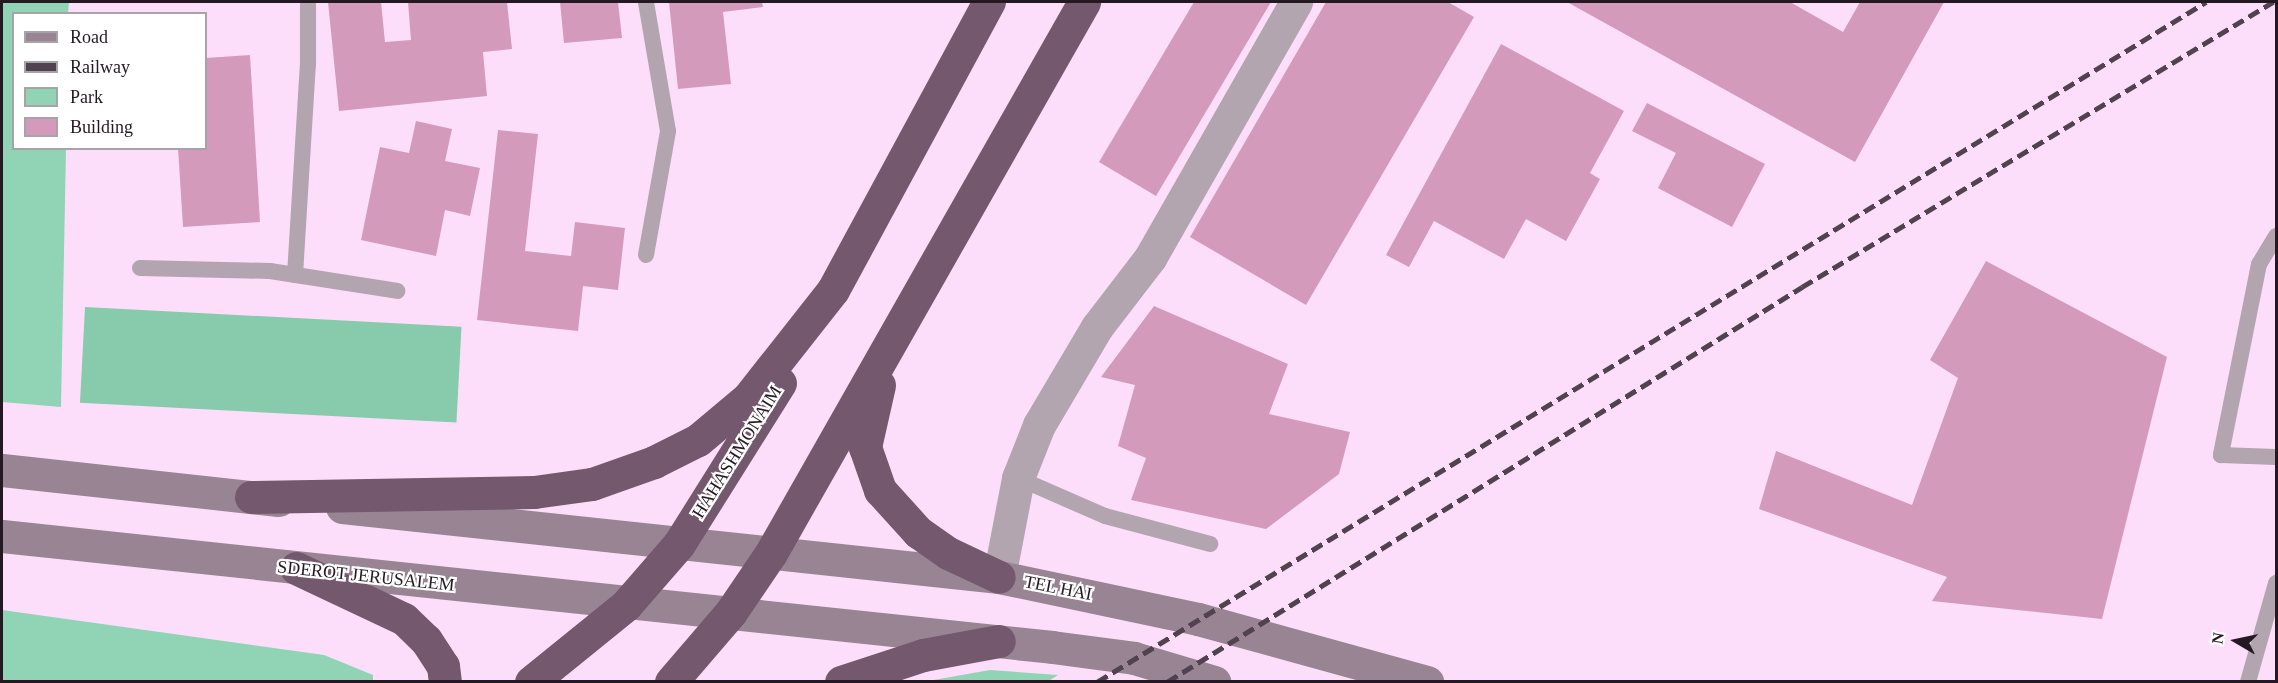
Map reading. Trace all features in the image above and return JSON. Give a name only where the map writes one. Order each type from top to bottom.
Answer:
[{"type":"highway","points":[[251,497],[534,492],[592,484],[698,440],[748,398],[833,290],[989,2]]},
{"type":"highway","points":[[671,681],[731,612],[771,553],[1083,2]]},
{"type":"highway","name":"HAHASHMONAIM","points":[[531,681],[626,605],[679,544],[794,362],[833,290]]},
{"type":"highway","points":[[914,304],[876,392],[865,447],[880,490],[918,532],[948,552],[999,577]]},
{"type":"highway","points":[[296,568],[404,619],[426,640],[443,666],[445,681]]},
{"type":"highway","points":[[841,681],[923,655],[999,641]]},
{"type":"main road","points":[[2,470],[679,544]]},
{"type":"main road","name":"SDEROT JERUSALEM","points":[[2,536],[626,605],[731,612]]},
{"type":"main road","name":"TEL HAI","points":[[679,544],[999,577],[1198,619],[1427,681]]},
{"type":"main road","points":[[731,612],[1134,658],[1214,681]]},
{"type":"street","points":[[999,577],[1018,478],[1039,425],[1097,327],[1150,258],[1296,2]]},
{"type":"lane","points":[[295,275],[308,65],[308,2]]},
{"type":"lane","points":[[646,2],[668,131],[646,255]]},
{"type":"lane","points":[[2277,236],[2259,264],[2221,455],[2277,458]]},
{"type":"lane","points":[[140,268],[295,275],[397,291]]},
{"type":"lane","points":[[1018,478],[1105,516],[1210,544]]},
{"type":"lane","points":[[2248,681],[2277,583]]},
{"type":"green space","points":[[2,2],[69,2],[68,12],[12,12],[12,150],[66,150],[61,407],[2,402]]},
{"type":"green space","points":[[85,307],[461,327],[456,423],[80,403]]},
{"type":"green space","points":[[2,610],[324,655],[373,675],[373,681],[2,681]]},
{"type":"green space","points":[[990,670],[1058,675],[1047,682],[928,681]]},
{"type":"building","points":[[328,2],[381,2],[385,42],[411,40],[408,2],[507,2],[512,49],[483,52],[487,96],[339,111]]},
{"type":"building","points":[[560,2],[618,2],[622,38],[564,43]]},
{"type":"building","points":[[669,2],[762,2],[763,7],[723,12],[731,84],[678,89]]},
{"type":"building","points":[[1194,2],[1271,2],[1156,196],[1099,162]]},
{"type":"building","points":[[1326,2],[1448,2],[1474,17],[1306,305],[1190,237]]},
{"type":"building","points":[[1567,2],[1790,2],[1843,32],[1860,2],[1944,2],[1855,162]]},
{"type":"building","points":[[1501,44],[1624,111],[1590,173],[1600,179],[1566,241],[1526,219],[1504,259],[1434,221],[1409,267],[1386,255]]},
{"type":"building","points":[[250,55],[260,222],[183,227],[178,150],[207,150],[207,58]]},
{"type":"building","points":[[1647,103],[1765,164],[1732,227],[1658,188],[1676,153],[1632,131]]},
{"type":"building","points":[[416,121],[452,129],[445,161],[480,168],[470,216],[445,210],[436,256],[361,240],[380,147],[409,153]]},
{"type":"building","points":[[498,130],[538,134],[525,251],[571,256],[575,222],[625,228],[618,290],[583,286],[578,331],[477,320]]},
{"type":"building","points":[[1986,261],[2167,357],[2102,619],[1932,601],[1947,577],[1759,509],[1776,451],[1912,505],[1958,378],[1930,360]]},
{"type":"building","points":[[1154,306],[1288,364],[1269,414],[1350,432],[1339,474],[1266,529],[1131,500],[1146,458],[1118,446],[1135,385],[1101,377]]},
{"type":"railway","points":[[1097,682],[2206,2]]},
{"type":"railway","points":[[1167,682],[1802,287],[2273,2]]}]
